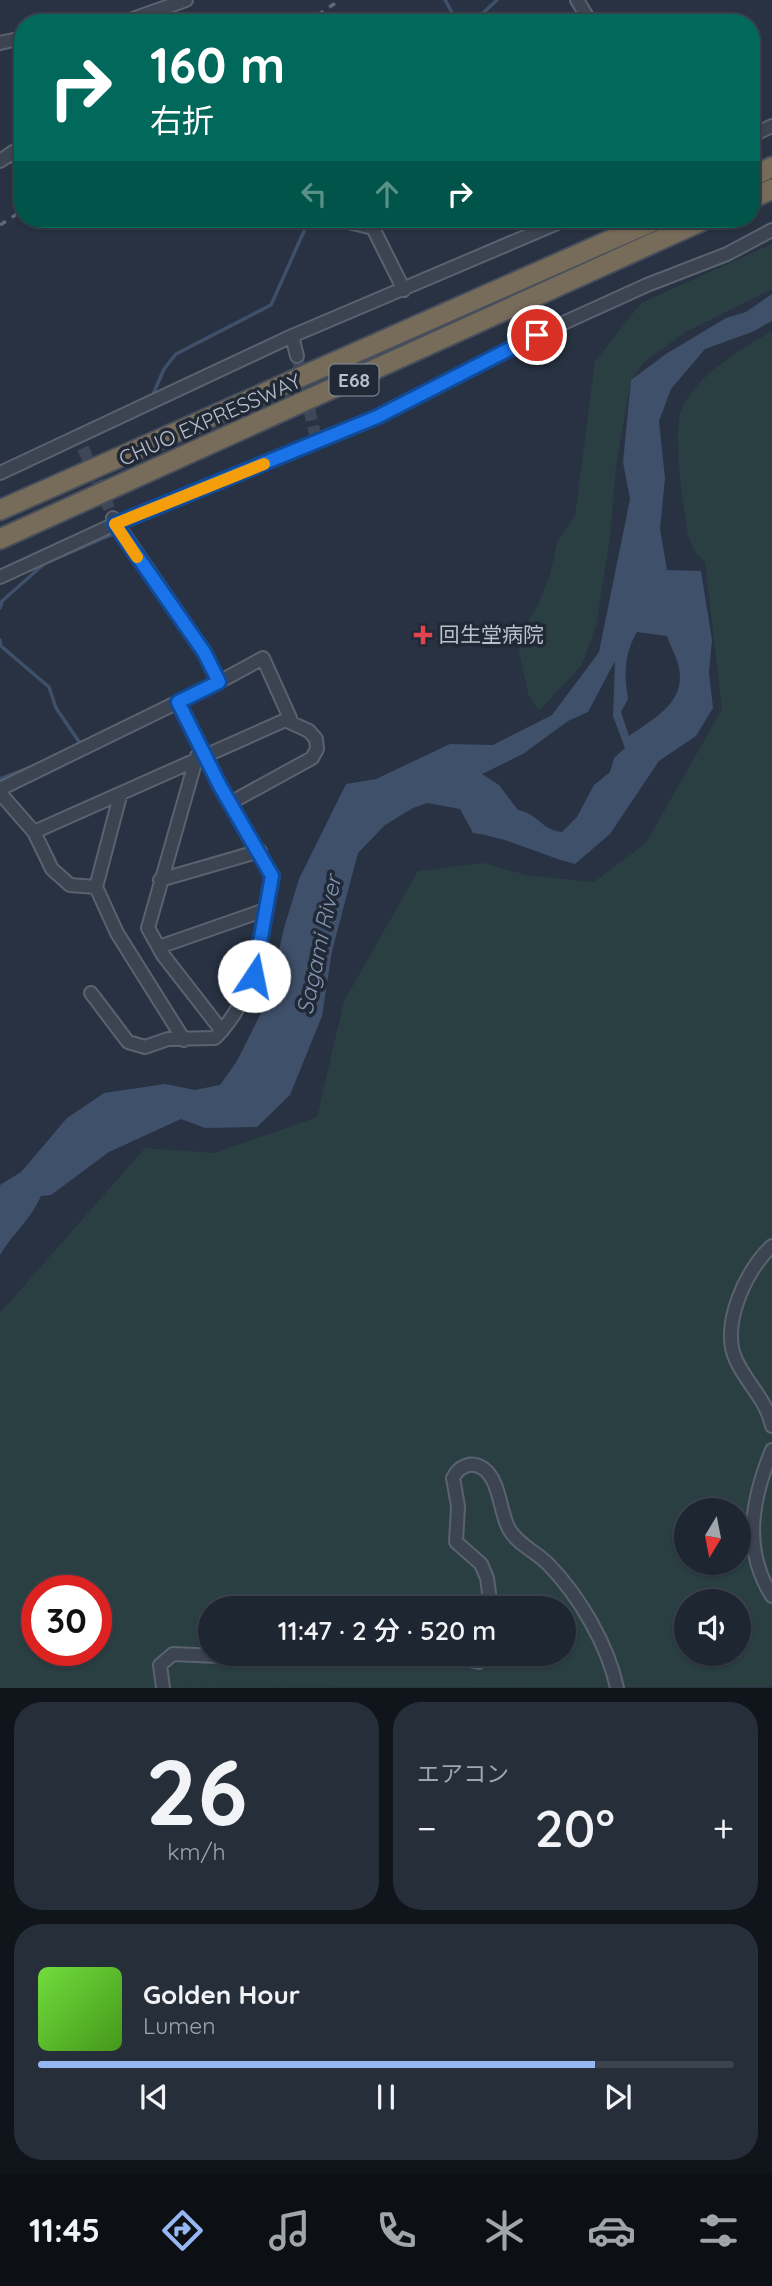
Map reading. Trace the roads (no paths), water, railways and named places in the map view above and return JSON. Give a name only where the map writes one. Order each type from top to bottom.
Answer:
[{"type":"highway","name":"CHUO EXPRESSWAY","points":[[0,510],[638,228]]},
{"type":"highway","name":"CHUO EXPRESSWAY","points":[[0,539],[686,228]]},
{"type":"street","points":[[147,14],[186,0]]},
{"type":"street","points":[[0,161],[14,153]]},
{"type":"street","points":[[373,228],[404,290]]},
{"type":"street","points":[[0,473],[81,443],[292,336],[546,228]]},
{"type":"street","points":[[0,577],[114,521],[316,438],[377,417],[537,335],[647,285],[727,254],[772,230]]},
{"type":"street","points":[[292,336],[297,356]]},
{"type":"street","points":[[114,521],[204,652],[219,682]]},
{"type":"street","points":[[34,832],[290,718],[263,658],[0,791],[34,832],[52,869],[71,885],[96,887]]},
{"type":"street","points":[[178,702],[200,742],[201,758],[160,880],[148,928],[159,947],[222,1031]]},
{"type":"street","points":[[230,803],[312,758],[317,748],[316,739],[309,732],[285,720]]},
{"type":"street","points":[[91,993],[128,1042],[145,1047],[168,1040],[215,1038],[222,1031],[254,976],[260,955],[272,876],[260,851],[201,758]]},
{"type":"street","points":[[120,796],[96,887],[117,933],[184,1040]]},
{"type":"street","points":[[160,880],[260,851]]},
{"type":"street","points":[[159,947],[265,910]]},
{"type":"street","points":[[772,1246],[763,1254],[749,1279],[733,1318],[730,1338],[735,1359],[768,1407],[772,1426]]},
{"type":"street","points":[[772,1450],[763,1472],[751,1532],[754,1555],[772,1596]]},
{"type":"street","points":[[490,1596],[488,1578],[481,1564],[456,1542],[458,1506],[453,1478],[463,1466],[471,1464],[485,1469],[491,1479],[509,1530],[548,1563],[573,1596]]},
{"type":"street","points":[[576,1601],[599,1639],[617,1688]]},
{"type":"street","points":[[163,1688],[160,1665],[173,1654],[198,1655]]},
{"type":"water","name":"Sagami River","points":[[772,294],[772,321],[752,332],[705,349],[671,389],[659,421],[665,478],[660,529],[667,570],[701,571],[712,640],[709,673],[713,708],[696,736],[659,761],[610,834],[575,864],[500,839],[473,833],[460,809],[427,803],[385,825],[358,853],[332,951],[322,1016],[290,1095],[257,1127],[205,1128],[181,1119],[109,1152],[51,1195],[41,1196],[32,1213],[0,1255],[0,1185],[21,1172],[67,1118],[104,1093],[165,1084],[195,1090],[220,1085],[237,1061],[268,999],[284,928],[299,879],[346,784],[376,779],[450,744],[493,745],[552,715],[599,652],[630,499],[623,462],[631,380],[666,354],[726,318],[746,312]],"holes":[[[637,632],[667,636],[678,664],[680,680],[678,691],[666,709],[629,736],[621,712],[628,699],[627,656]],[[615,661],[613,716],[625,748],[614,758],[610,772],[594,785],[577,817],[562,832],[555,831],[518,810],[499,785],[482,774],[523,754],[568,721],[588,712]]]},
{"type":"waterway","points":[[445,0],[453,14]]},
{"type":"waterway","points":[[482,14],[497,0]]},
{"type":"waterway","points":[[152,397],[164,369],[176,354],[271,305],[305,228]]},
{"type":"waterway","points":[[0,608],[2,601],[44,564],[111,535]]},
{"type":"waterway","points":[[0,640],[1,646],[49,687],[56,708],[82,746]]},
{"type":"waterway","points":[[0,779],[36,765]]},
{"type":"tunnel","points":[[297,356],[315,434]]},
{"type":"tunnel","points":[[83,448],[113,517]]},
{"type":"railway","points":[[319,14],[340,0]]},
{"type":"railway","points":[[0,225],[14,216]]},
{"type":"place","name":"回生堂病院","points":[[423,635]]}]
